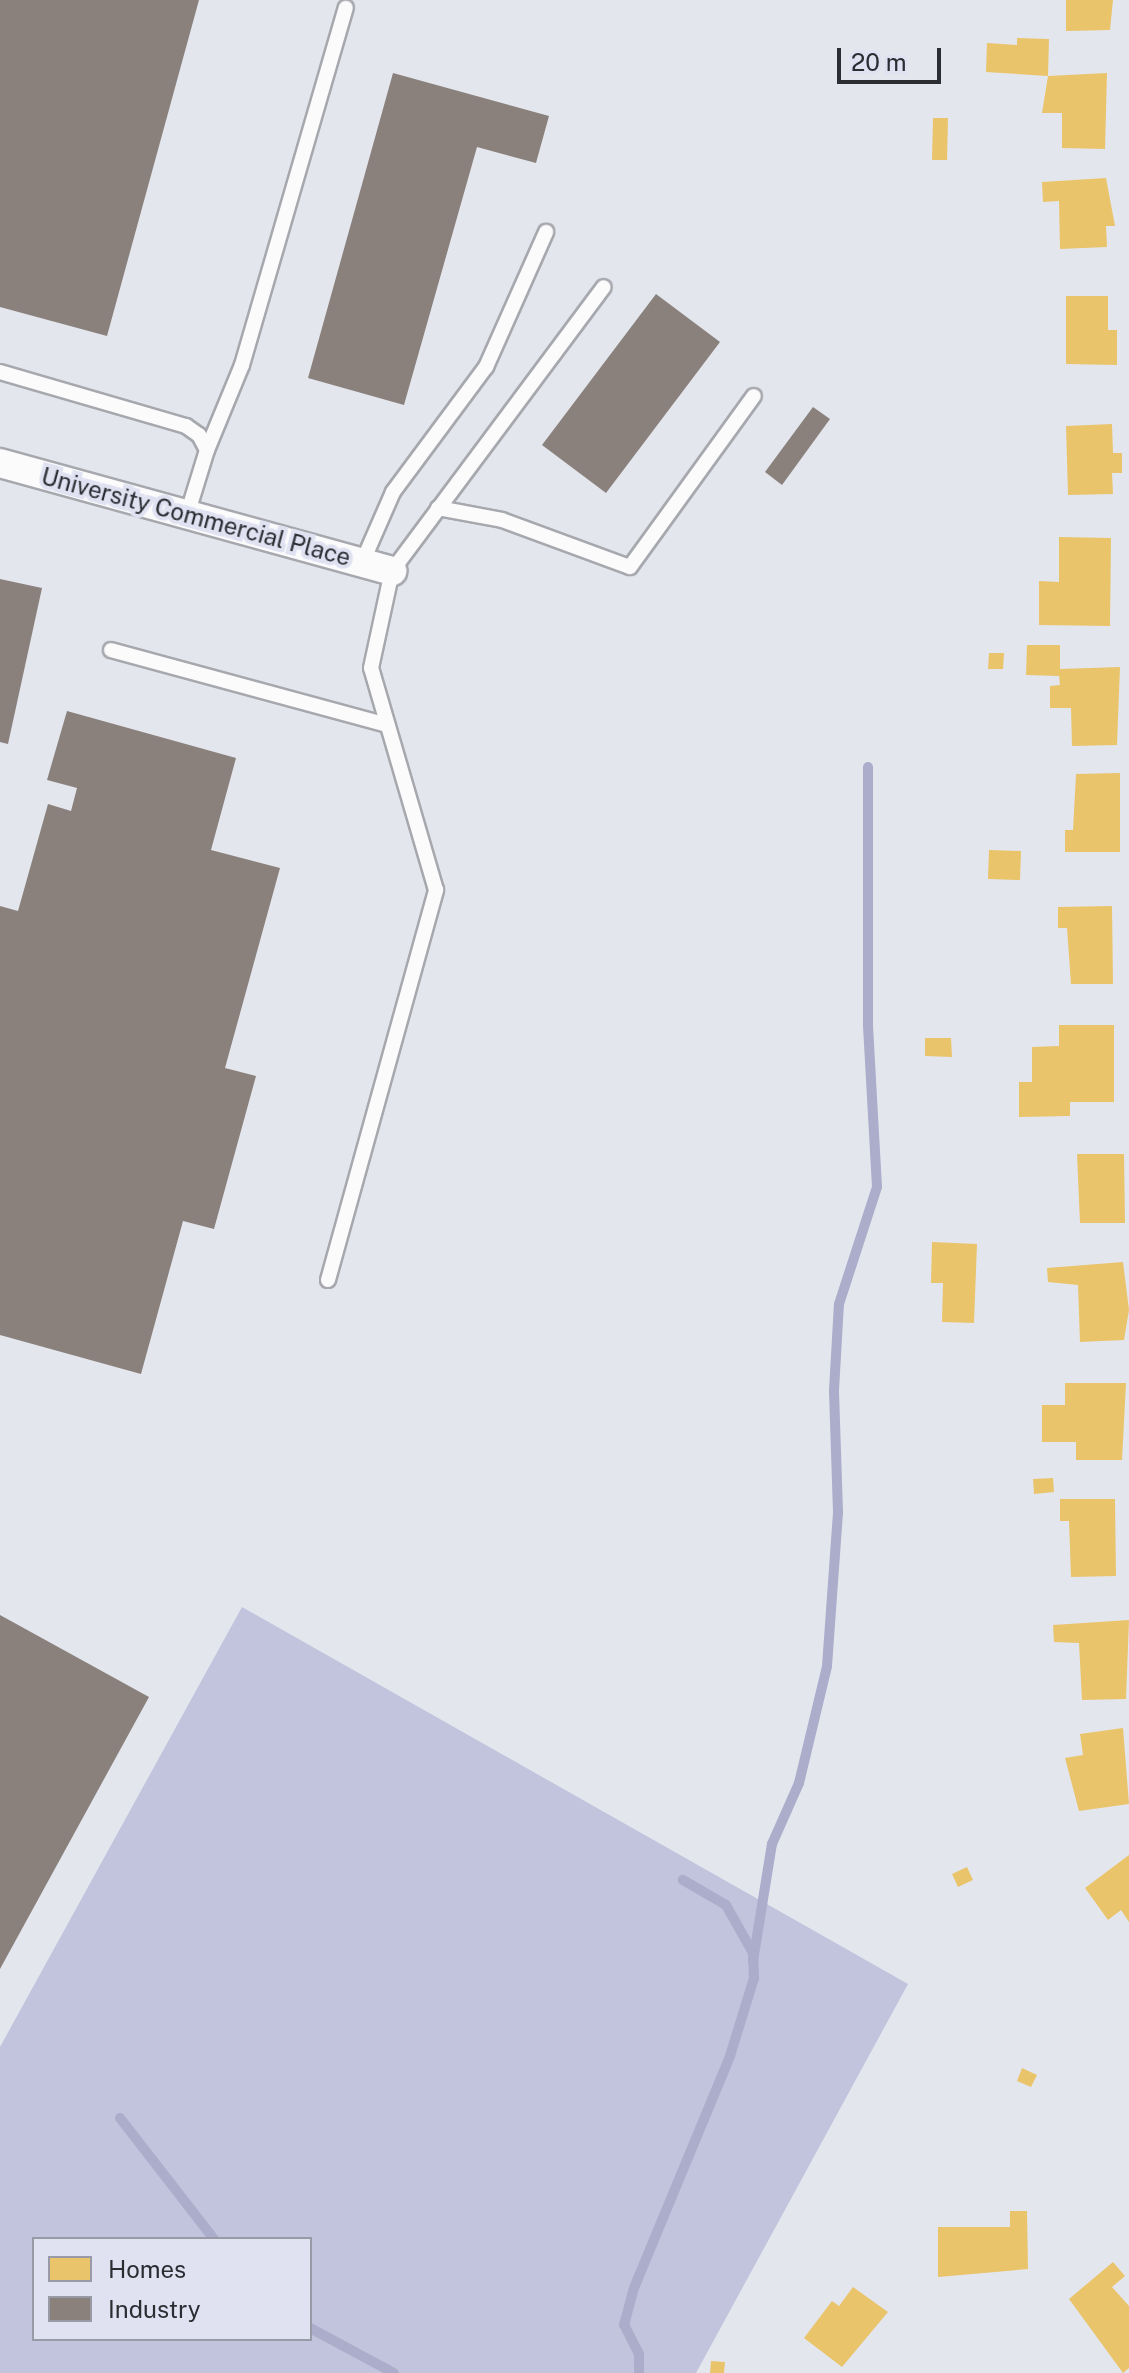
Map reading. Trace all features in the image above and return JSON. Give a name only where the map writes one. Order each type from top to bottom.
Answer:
[{"type":"street","name":"University Commercial Place","points":[[0,463],[392,571]]},
{"type":"lane","points":[[187,515],[207,450],[242,365],[346,8]]},
{"type":"lane","points":[[362,563],[393,492],[486,367],[546,232]]},
{"type":"lane","points":[[328,1280],[436,890],[371,668],[392,571],[604,287]]},
{"type":"lane","points":[[0,372],[186,426],[207,450]]},
{"type":"lane","points":[[438,508],[502,520],[630,567],[754,396]]},
{"type":"lane","points":[[111,650],[387,725]]},
{"type":"shaded area","points":[[242,1607],[908,1984],[696,2373],[0,2373],[0,2047]]},
{"type":"building: Homes","points":[[1066,0],[1113,0],[1110,30],[1066,31]]},
{"type":"building: Homes","points":[[1017,38],[1049,39],[1048,76],[986,72],[987,43],[1017,45]]},
{"type":"building: Homes","points":[[1107,73],[1105,149],[1062,148],[1062,113],[1042,113],[1048,76]]},
{"type":"building: Homes","points":[[933,118],[948,118],[947,160],[932,160]]},
{"type":"building: Homes","points":[[1106,178],[1115,226],[1106,226],[1107,247],[1060,249],[1059,201],[1043,202],[1042,182]]},
{"type":"building: Homes","points":[[1066,296],[1108,296],[1108,330],[1117,330],[1117,365],[1066,364]]},
{"type":"building: Homes","points":[[1112,424],[1113,453],[1122,453],[1122,473],[1112,473],[1113,494],[1068,495],[1066,426]]},
{"type":"building: Homes","points":[[1059,537],[1111,538],[1110,626],[1039,625],[1039,581],[1059,582]]},
{"type":"building: Homes","points":[[1027,645],[1060,645],[1060,669],[1120,667],[1117,745],[1072,746],[1071,708],[1050,708],[1050,686],[1060,685],[1059,676],[1026,675]]},
{"type":"building: Homes","points":[[989,653],[1004,653],[1003,669],[988,669]]},
{"type":"building: Homes","points":[[1120,773],[1120,852],[1065,852],[1065,830],[1073,830],[1076,774]]},
{"type":"building: Homes","points":[[989,850],[1021,851],[1020,880],[988,879]]},
{"type":"building: Homes","points":[[1112,906],[1113,984],[1071,984],[1067,928],[1058,928],[1058,907]]},
{"type":"building: Homes","points":[[1059,1025],[1114,1025],[1114,1102],[1070,1102],[1070,1116],[1019,1117],[1019,1082],[1032,1082],[1032,1047],[1059,1046]]},
{"type":"building: Homes","points":[[925,1038],[951,1038],[952,1057],[925,1056]]},
{"type":"building: Homes","points":[[1077,1154],[1124,1154],[1125,1223],[1080,1223]]},
{"type":"building: Homes","points":[[932,1242],[977,1244],[974,1323],[942,1322],[943,1283],[931,1283]]},
{"type":"building: Homes","points":[[1123,1262],[1129,1310],[1124,1340],[1080,1342],[1078,1285],[1048,1282],[1047,1268]]},
{"type":"building: Homes","points":[[1065,1383],[1126,1383],[1122,1460],[1076,1460],[1076,1442],[1042,1442],[1042,1405],[1065,1405]]},
{"type":"building: Homes","points":[[1053,1478],[1054,1492],[1034,1494],[1033,1479]]},
{"type":"building: Homes","points":[[1060,1499],[1115,1499],[1116,1576],[1071,1577],[1069,1521],[1060,1521]]},
{"type":"building: Homes","points":[[1129,1620],[1126,1699],[1082,1700],[1079,1643],[1054,1642],[1053,1625]]},
{"type":"building: Homes","points":[[1123,1728],[1129,1804],[1079,1811],[1065,1758],[1083,1755],[1080,1734]]},
{"type":"building: Homes","points":[[1129,1855],[1129,1922],[1121,1910],[1108,1920],[1085,1888]]},
{"type":"building: Homes","points":[[967,1867],[973,1880],[958,1887],[952,1874]]},
{"type":"building: Homes","points":[[1022,2068],[1037,2075],[1031,2087],[1017,2081]]},
{"type":"building: Homes","points":[[1010,2211],[1027,2211],[1028,2269],[938,2277],[938,2227],[1010,2227]]},
{"type":"building: Homes","points":[[1113,2262],[1125,2276],[1112,2287],[1129,2306],[1129,2368],[1123,2373],[1069,2299]]},
{"type":"building: Homes","points":[[853,2287],[888,2312],[842,2367],[804,2338],[832,2301],[839,2306]]},
{"type":"building: Homes","points":[[711,2361],[725,2362],[724,2373],[710,2373]]},
{"type":"building: Industry","points":[[0,0],[199,0],[107,336],[0,307]]},
{"type":"building: Industry","points":[[393,73],[549,116],[536,163],[477,147],[404,405],[308,378]]},
{"type":"building: Industry","points":[[656,294],[720,342],[606,493],[542,445]]},
{"type":"building: Industry","points":[[813,407],[830,419],[782,485],[765,472]]},
{"type":"building: Industry","points":[[0,579],[42,588],[8,744],[0,742]]},
{"type":"building: Industry","points":[[67,711],[236,758],[211,850],[280,868],[225,1068],[256,1076],[214,1229],[183,1221],[141,1374],[0,1335],[0,906],[18,911],[48,804],[71,811],[77,788],[47,780]]},
{"type":"building: Industry","points":[[0,1615],[149,1697],[0,1969]]},
{"type":"waterway","points":[[753,1961],[772,1844],[799,1783],[827,1666],[838,1512],[834,1390],[839,1304],[877,1187],[868,1025],[868,767]]},
{"type":"waterway","points":[[639,2373],[639,2354],[624,2325],[634,2288],[730,2056],[754,1978],[753,1953],[726,1905],[683,1880]]},
{"type":"waterway","points":[[120,2118],[212,2237]]},
{"type":"waterway","points":[[312,2329],[394,2373]]}]
